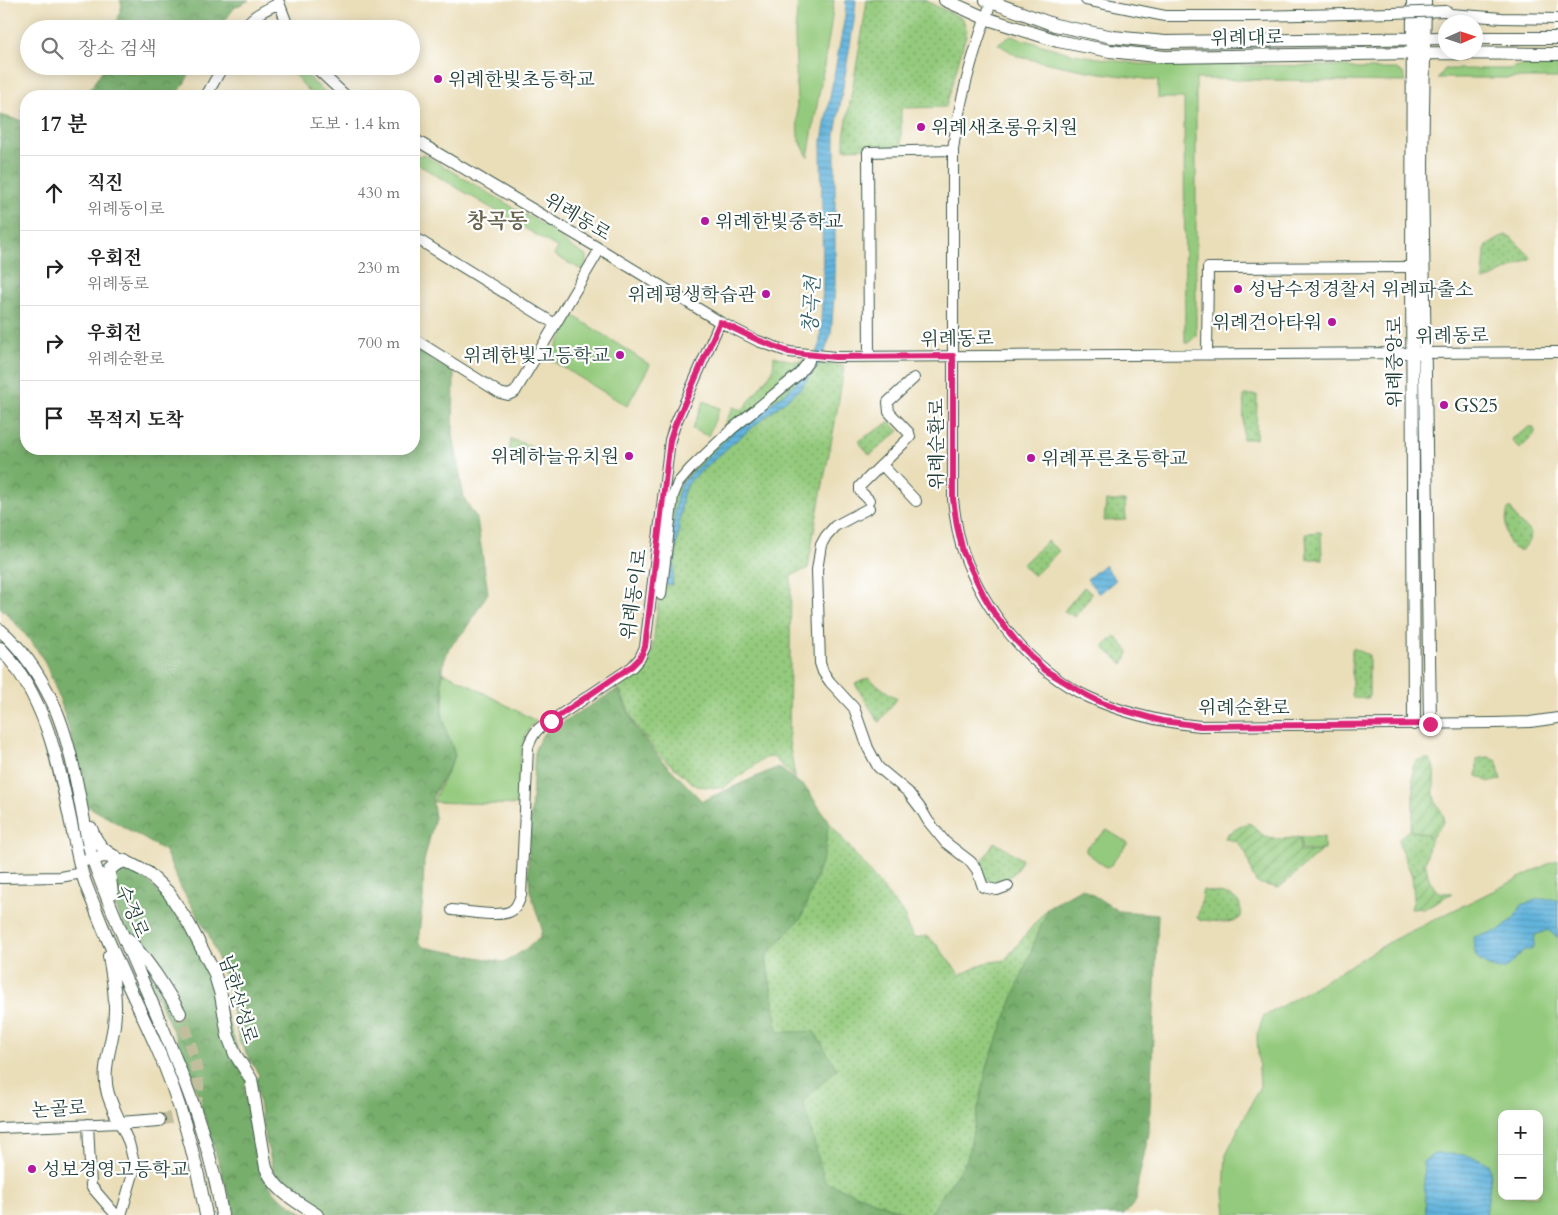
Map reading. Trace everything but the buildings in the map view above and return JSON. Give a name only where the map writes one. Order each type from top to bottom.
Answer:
[{"type":"main road","name":"위례대로","points":[[946,0],[985,18],[1058,41],[1110,51],[1165,57],[1418,53],[1558,54]]},
{"type":"main road","name":"위례중앙로","points":[[1413,0],[1419,38]]},
{"type":"main road","name":"위례중앙로","points":[[1425,0],[1418,53],[1412,267],[1418,353],[1430,724]]},
{"type":"main road","name":"위례대로","points":[[990,1],[1055,25],[1113,38],[1165,42],[1438,38]]},
{"type":"main road","points":[[1483,38],[1558,38]]},
{"type":"main road","name":"위례중앙로","points":[[1414,724],[1422,165],[1418,53]]},
{"type":"main road","name":"수정로","points":[[0,630],[32,665],[53,704],[63,731],[82,809],[88,866],[116,916],[189,1091],[216,1179],[222,1215]]},
{"type":"main road","name":"수정로","points":[[0,648],[22,677],[34,699],[50,739],[88,866],[105,936],[158,1050],[184,1121],[202,1190],[206,1215]]},
{"type":"main road","points":[[82,809],[101,847],[107,853],[125,862]]},
{"type":"main road","name":"남한산성로","points":[[88,866],[104,856],[125,862],[148,873],[174,900],[214,972],[221,995],[228,1036],[235,1054],[251,1079],[266,1168],[271,1180],[279,1189],[317,1215]]},
{"type":"main road","points":[[116,916],[109,872],[115,865],[125,862]]},
{"type":"main road","points":[[122,931],[143,956],[180,1012]]},
{"type":"main road","points":[[105,936],[114,978],[115,994],[114,1025],[107,1059],[106,1082],[110,1102],[120,1123],[159,1120]]},
{"type":"street","points":[[1086,0],[1165,16],[1254,16],[1445,11],[1451,14],[1502,18],[1558,19]]},
{"type":"street","name":"위례순환로","points":[[990,1],[961,102],[953,150],[953,499],[963,552],[984,596],[1016,641],[1045,670],[1086,695],[1113,707],[1162,721],[1200,726],[1530,722],[1558,718]]},
{"type":"street","points":[[251,20],[279,2],[286,20]]},
{"type":"street","points":[[209,90],[218,75]]},
{"type":"street","points":[[324,75],[340,90]]},
{"type":"street","name":"위례동로","points":[[420,146],[600,249],[720,322],[758,340],[796,353],[818,356],[869,357],[1558,352]]},
{"type":"street","points":[[869,357],[868,152],[953,150]]},
{"type":"street","points":[[420,241],[555,324]]},
{"type":"street","points":[[420,343],[500,393],[508,395],[514,392],[600,249]]},
{"type":"street","points":[[1207,354],[1208,268],[1412,267]]},
{"type":"street","name":"위례동이로","points":[[452,910],[499,914],[510,911],[518,904],[528,747],[532,735],[539,727],[551,721],[632,666],[640,658],[645,647],[670,440],[720,322]]},
{"type":"street","points":[[661,595],[673,496],[678,483],[732,429],[799,374],[809,361]]},
{"type":"street","points":[[914,378],[888,402],[889,412],[909,433],[910,437],[860,486],[860,491],[869,504],[834,526],[821,545],[817,570],[818,656],[823,672],[836,691],[854,708],[868,748],[878,767],[908,792],[945,842],[971,862],[977,870],[983,887],[997,890],[1008,886]]},
{"type":"street","points":[[882,465],[916,501]]},
{"type":"street","points":[[0,878],[60,877],[88,866]]},
{"type":"street","points":[[120,1123],[129,1143],[135,1167],[121,1215]]},
{"type":"street","name":"논골로","points":[[0,1128],[120,1123]]},
{"type":"street","points":[[88,1124],[91,1186],[116,1215]]},
{"type":"green space","points":[[120,0],[249,0],[234,8],[225,20],[118,20],[122,5]]},
{"type":"green space","points":[[798,0],[834,0],[808,157],[798,137],[795,33]]},
{"type":"green space","points":[[867,0],[924,0],[963,19],[967,31],[946,107],[901,108],[901,147],[844,149],[844,137]]},
{"type":"green space","points":[[1011,36],[1073,54],[1138,64],[1343,66],[1358,69],[1396,69],[1403,73],[1406,82],[1196,79],[1196,336],[1188,343],[1185,343],[1184,98],[1158,98],[1158,81],[1088,71],[1019,57],[998,44]]},
{"type":"green space","points":[[1521,65],[1558,65],[1558,78],[1438,78],[1445,69],[1509,69]]},
{"type":"green space","points":[[99,75],[189,75],[180,90],[90,90]]},
{"type":"green space","points":[[295,75],[307,75],[323,90],[308,90]]},
{"type":"green space","points":[[0,115],[20,120],[20,455],[420,455],[420,352],[454,373],[453,435],[464,498],[477,519],[488,593],[465,630],[449,648],[444,661],[441,683],[443,693],[442,712],[455,756],[432,798],[435,817],[424,861],[423,899],[418,942],[423,947],[503,962],[517,955],[540,938],[542,929],[530,891],[528,865],[535,749],[543,734],[618,689],[635,727],[656,754],[702,801],[778,767],[807,789],[829,822],[824,855],[802,917],[766,956],[778,1032],[814,1031],[837,1069],[825,1182],[911,1215],[325,1215],[291,1192],[274,1173],[263,1128],[256,1083],[259,1075],[239,1041],[225,977],[209,935],[181,888],[165,851],[86,805],[70,732],[52,678],[36,648],[0,607]]},
{"type":"green space","points":[[424,155],[555,232],[563,241],[586,256],[586,263],[582,270],[554,255],[558,248],[420,166],[420,156]]},
{"type":"green space","points":[[1505,235],[1511,237],[1531,257],[1484,281],[1485,249]]},
{"type":"green space","points":[[574,316],[650,365],[627,406],[549,359]]},
{"type":"green space","points":[[774,356],[788,360],[844,366],[808,568],[791,576],[789,741],[795,778],[773,757],[765,758],[723,788],[696,786],[657,753],[636,726],[619,689],[643,669],[652,652],[672,493],[715,444],[733,407],[741,410],[744,408],[773,370]]},
{"type":"green space","points":[[1244,395],[1257,395],[1256,439],[1243,439]]},
{"type":"green space","points":[[704,401],[720,408],[708,436],[692,429]]},
{"type":"green space","points":[[890,422],[899,431],[870,455],[858,441]]},
{"type":"green space","points":[[1533,427],[1536,433],[1520,449],[1512,441],[1513,438]]},
{"type":"green space","points":[[511,439],[532,447],[529,455],[511,455],[509,452]]},
{"type":"green space","points":[[1106,501],[1125,501],[1126,520],[1104,521]]},
{"type":"green space","points":[[1508,509],[1511,509],[1519,522],[1531,532],[1530,541],[1522,550],[1511,546],[1508,541],[1506,521]]},
{"type":"green space","points":[[1321,532],[1322,559],[1307,559],[1306,533]]},
{"type":"green space","points":[[1047,541],[1059,551],[1034,576],[1022,565]]},
{"type":"green space","points":[[1084,587],[1092,594],[1075,617],[1064,611]]},
{"type":"green space","points":[[1115,636],[1129,651],[1123,664],[1103,647]]},
{"type":"green space","points":[[1353,648],[1369,655],[1368,698],[1354,698],[1352,695]]},
{"type":"green space","points":[[443,673],[536,721],[525,738],[522,749],[519,772],[520,805],[434,802],[455,756],[442,712],[444,693],[441,683]]},
{"type":"green space","points":[[868,678],[897,699],[879,722],[855,684]]},
{"type":"green space","points":[[1489,757],[1497,761],[1501,780],[1489,782],[1477,776],[1477,760]]},
{"type":"green space","points":[[1427,759],[1433,765],[1434,795],[1444,819],[1431,839],[1425,834],[1409,830],[1413,818],[1413,766],[1418,760]]},
{"type":"green space","points":[[829,822],[906,917],[906,924],[914,938],[927,936],[936,944],[960,975],[985,963],[1005,960],[1048,907],[988,1063],[967,1159],[929,1215],[911,1215],[825,1182],[803,1101],[837,1069],[814,1031],[778,1032],[766,956],[802,917],[824,855]]},
{"type":"green space","points":[[1247,823],[1266,837],[1281,839],[1300,837],[1300,852],[1321,851],[1279,888],[1257,883],[1253,877],[1246,853],[1237,842],[1225,838],[1227,834]]},
{"type":"green space","points":[[1107,830],[1128,843],[1110,866],[1106,867],[1086,852],[1086,848]]},
{"type":"green space","points":[[1409,830],[1425,834],[1431,839],[1424,865],[1421,870],[1412,876],[1399,844],[1399,839]]},
{"type":"green space","points":[[1301,837],[1324,837],[1324,850],[1301,850]]},
{"type":"green space","points":[[994,842],[1022,859],[1014,873],[1001,882],[995,883],[983,877],[979,868]]},
{"type":"green space","points":[[1558,859],[1558,1215],[1226,1215],[1224,1193],[1226,1154],[1260,1086],[1257,1037],[1263,1017],[1393,940]]},
{"type":"green space","points":[[1426,864],[1429,879],[1438,892],[1452,893],[1425,908],[1411,909],[1414,899],[1412,876]]},
{"type":"green space","points":[[129,867],[153,886],[173,909],[190,935],[204,962],[228,1021],[248,1079],[244,1087],[263,1178],[279,1197],[307,1215],[235,1215],[187,1061],[120,918],[108,881],[112,868]]},
{"type":"green space","points":[[1082,888],[1118,911],[1158,914],[1149,1133],[1138,1181],[1136,1201],[1124,1215],[929,1215],[967,1159],[988,1063],[1048,907]]},
{"type":"green space","points":[[1203,890],[1224,894],[1235,899],[1241,909],[1241,917],[1227,922],[1199,920],[1197,917]]},
{"type":"water","points":[[846,0],[856,0],[835,135],[835,286],[831,334],[822,360],[800,389],[690,481],[683,494],[672,585],[665,584],[677,496],[682,483],[734,431],[789,390],[813,362],[820,342],[823,282],[821,146],[845,16]]},
{"type":"water","points":[[1104,565],[1116,580],[1099,594],[1087,579]]},
{"type":"water","points":[[1538,899],[1558,901],[1558,938],[1548,930],[1535,935],[1534,945],[1531,950],[1524,950],[1506,969],[1493,968],[1480,961],[1475,953],[1474,937],[1498,931],[1514,918],[1522,905]]},
{"type":"water","points":[[1434,1154],[1469,1156],[1489,1164],[1491,1175],[1486,1215],[1426,1215],[1423,1162]]},
{"type":"tunnel","points":[[159,1120],[174,1117],[187,1111],[194,1104],[197,1096],[197,1072],[180,1013]]},
{"type":"place","name":"위례한빛초등학교","points":[[438,79]]},
{"type":"place","name":"위례새초롱유치원","points":[[921,127]]},
{"type":"place","name":"위례한빛중학교","points":[[705,221]]},
{"type":"place","name":"성남수정경찰서 위례파출소","points":[[1238,289]]},
{"type":"place","name":"위례평생학습관","points":[[766,294]]},
{"type":"place","name":"위례건아타워","points":[[1332,322]]},
{"type":"place","name":"위례한빛고등학교","points":[[620,355]]},
{"type":"place","name":"GS25","points":[[1444,405]]},
{"type":"place","name":"위례하늘유치원","points":[[629,456]]},
{"type":"place","name":"위례푸른초등학교","points":[[1031,458]]},
{"type":"place","name":"성보경영고등학교","points":[[32,1169]]},
{"type":"district","name":"창곡동","points":[[497,221]]},
{"type":"route","points":[[551,721],[622,674],[640,658],[645,647],[670,440],[720,322],[789,352],[835,357],[953,356],[953,499],[963,552],[994,613],[1016,641],[1045,670],[1086,695],[1119,709],[1162,721],[1200,726],[1247,724],[1430,724]]},
{"type":"water label","name":"창곡천","points":[[811,305]]}]
